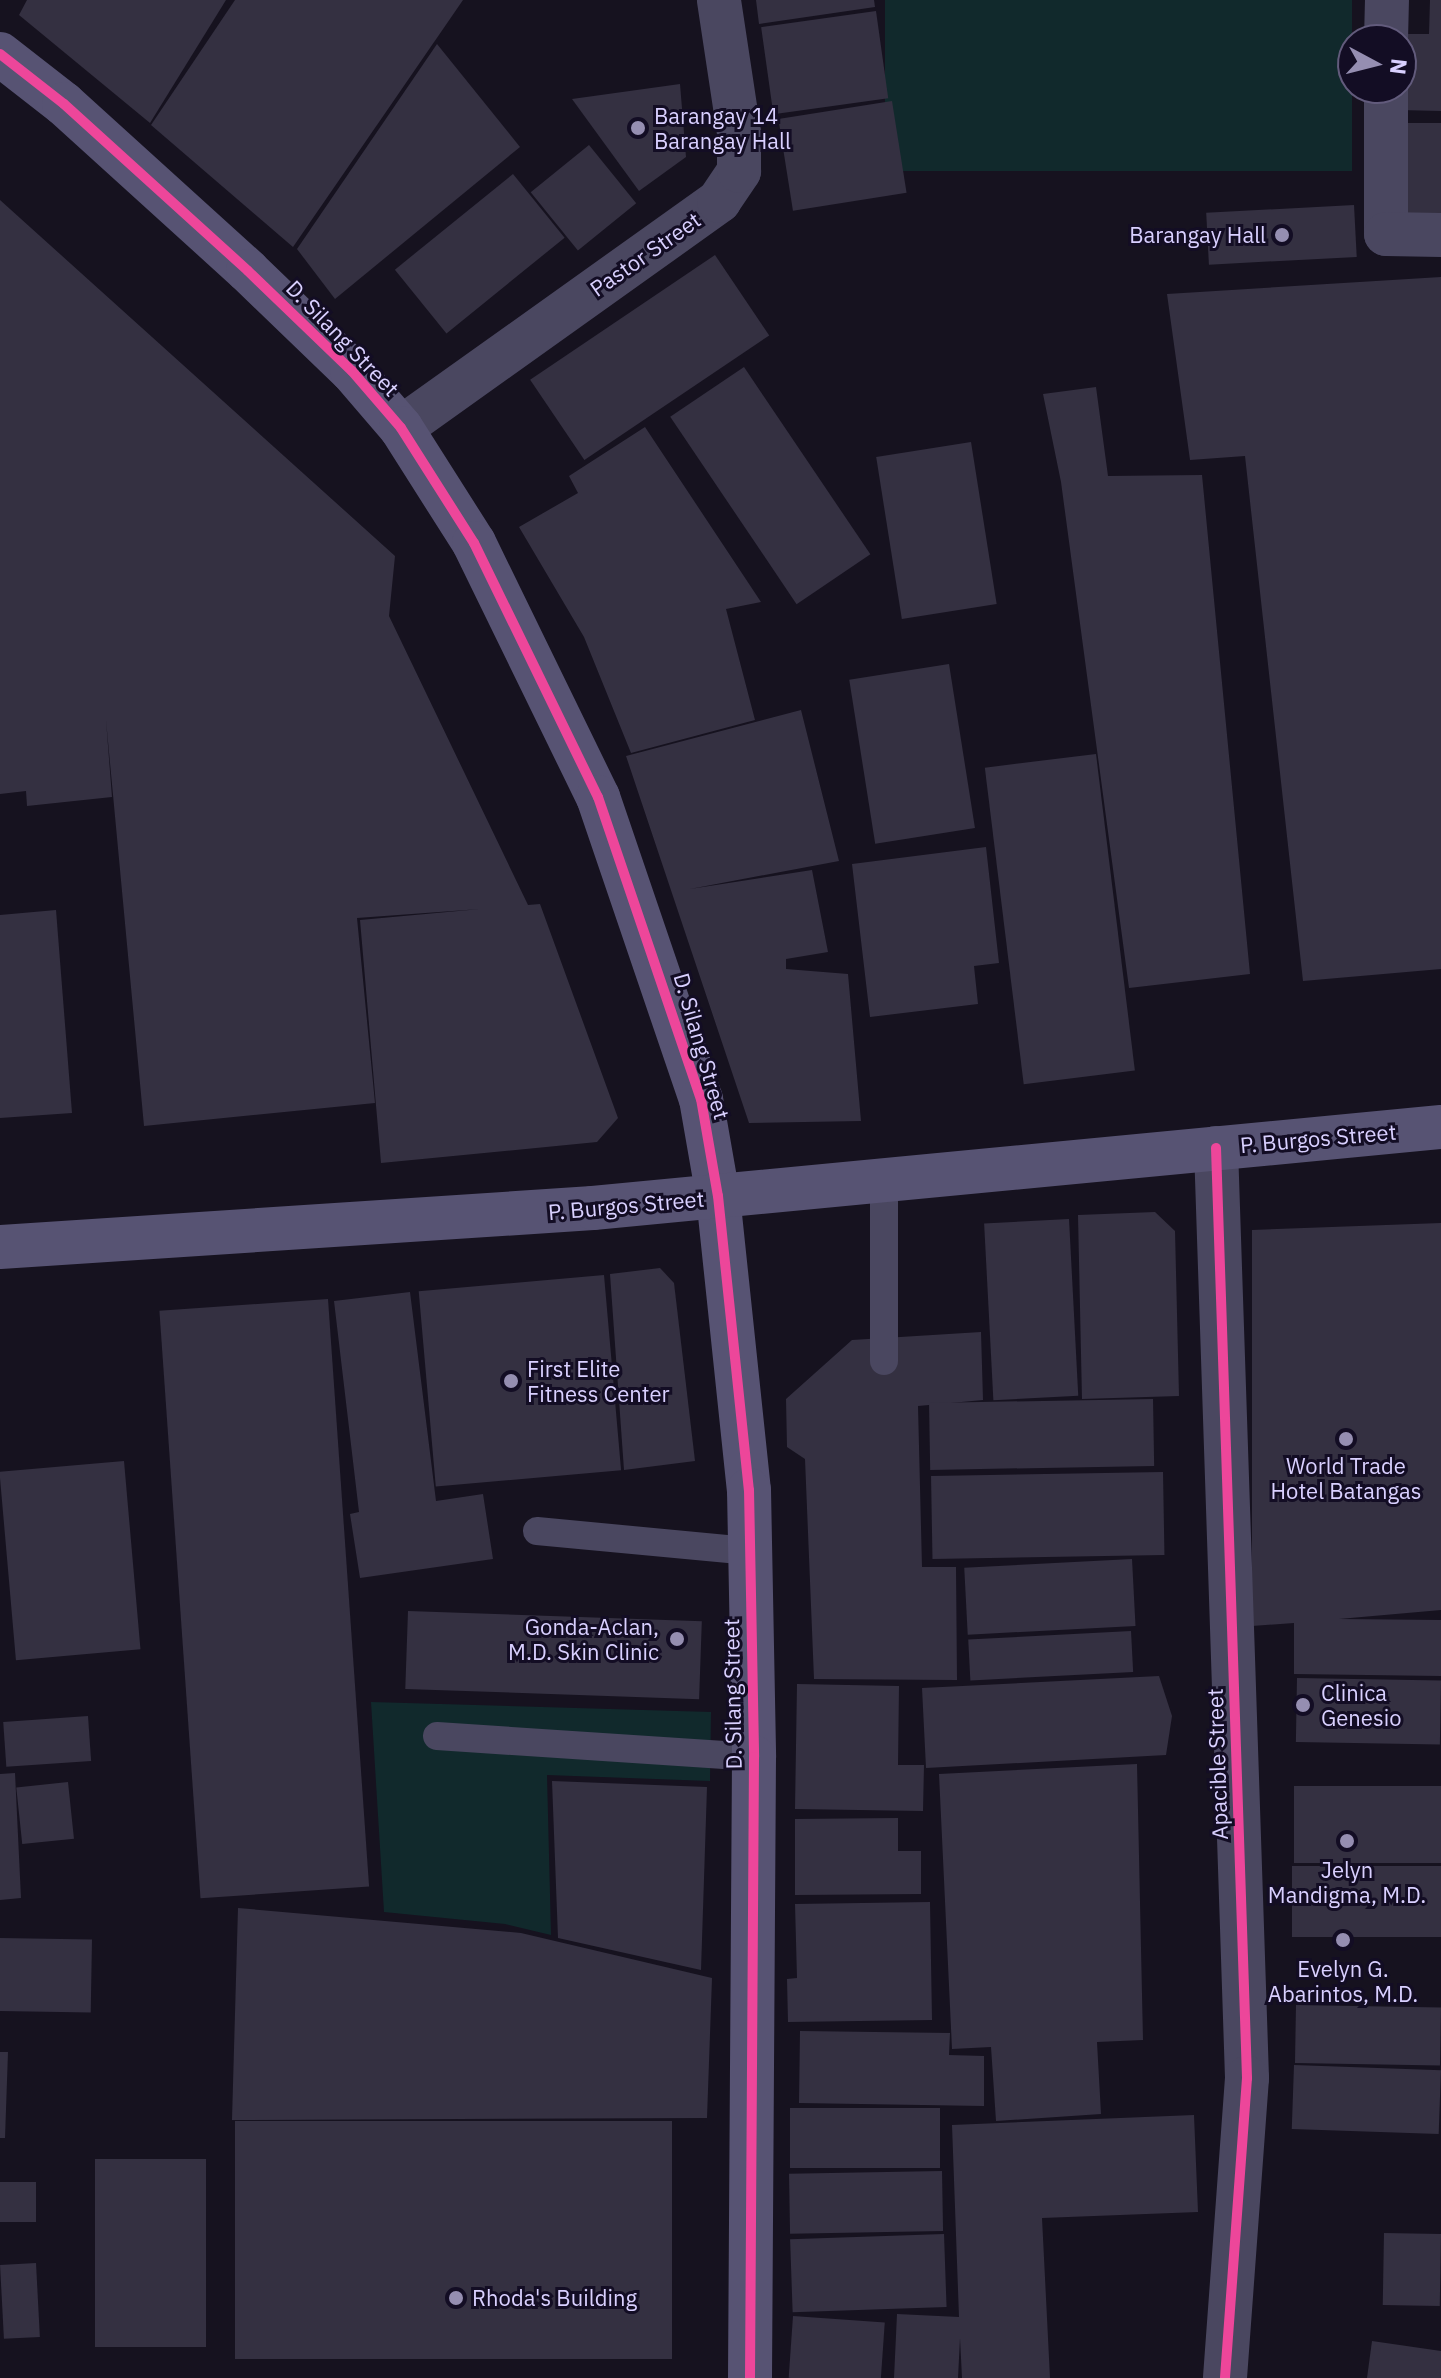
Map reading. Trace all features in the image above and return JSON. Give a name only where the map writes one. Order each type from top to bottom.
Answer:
[{"type":"main road","name":"D. Silang Street","points":[[0,54],[64,104],[248,271],[352,371],[401,428],[474,543],[598,797],[701,1099],[718,1196],[749,1490],[754,1757],[750,2378]]},
{"type":"main road","name":"P. Burgos Street","points":[[0,1247],[392,1223],[718,1196],[1441,1127]]},
{"type":"street","name":"Pastor Street","points":[[401,428],[719,201],[739,171],[739,146],[719,0]]},
{"type":"street","points":[[1386,24],[1387,0]]},
{"type":"street","points":[[1386,104],[1386,234],[1441,235]]},
{"type":"street","name":"Apacible Street","points":[[1216,1148],[1247,2078],[1225,2378]]},
{"type":"lane","points":[[884,1180],[884,1361]]},
{"type":"lane","points":[[537,1531],[750,1551]]},
{"type":"lane","points":[[437,1736],[754,1757]]},
{"type":"green space","points":[[885,0],[1352,0],[1352,24],[1337,24],[1337,104],[1352,104],[1352,171],[885,171]]},
{"type":"green space","points":[[371,1702],[711,1712],[710,1781],[547,1775],[551,1935],[505,1924],[384,1912]]},
{"type":"building","points":[[27,0],[226,0],[150,123],[19,15]]},
{"type":"building","points":[[235,0],[463,0],[293,247],[151,125]]},
{"type":"building","points":[[756,0],[874,0],[875,7],[759,24]]},
{"type":"building","points":[[1430,0],[1441,0],[1441,111],[1399,110],[1399,104],[1417,104],[1417,34],[1429,34]]},
{"type":"building","points":[[876,11],[888,98],[773,114],[761,27]]},
{"type":"building","points":[[437,44],[520,147],[335,299],[297,249]]},
{"type":"building","name":"Barangay 14 Barangay Hall","points":[[680,84],[686,157],[639,191],[572,99]]},
{"type":"building","points":[[892,101],[907,193],[793,211],[778,119]]},
{"type":"building","points":[[1404,123],[1441,123],[1441,215],[1404,215]]},
{"type":"building","points":[[589,145],[636,203],[578,250],[531,192]]},
{"type":"building","points":[[513,174],[565,238],[446,333],[395,270]]},
{"type":"building","points":[[0,200],[395,556],[389,616],[528,905],[540,904],[618,1118],[597,1142],[381,1163],[360,920],[480,909],[357,918],[375,1103],[144,1126],[106,720],[112,797],[27,806],[26,791],[0,794]]},
{"type":"building","name":"Barangay Hall","points":[[1354,205],[1357,257],[1209,265],[1206,213]]},
{"type":"building","points":[[715,255],[769,335],[584,460],[530,380]]},
{"type":"building","points":[[1441,277],[1441,969],[1303,981],[1245,456],[1190,460],[1167,294]]},
{"type":"building","points":[[744,367],[870,554],[797,604],[670,417]]},
{"type":"building","points":[[1096,387],[1108,476],[1202,475],[1250,974],[1129,988],[1061,482],[1043,394]]},
{"type":"building","points":[[645,427],[761,602],[726,609],[755,720],[631,753],[584,637],[519,527],[578,493],[569,476]]},
{"type":"building","points":[[971,442],[997,604],[902,619],[876,457]]},
{"type":"building","points":[[949,664],[975,828],[875,844],[849,680]]},
{"type":"building","points":[[801,710],[839,861],[690,889],[812,870],[828,952],[786,959],[786,969],[848,974],[861,1121],[749,1123],[626,756]]},
{"type":"building","points":[[1096,754],[1135,1071],[1024,1084],[985,768]]},
{"type":"building","points":[[986,847],[999,963],[974,966],[978,1004],[870,1017],[852,864]]},
{"type":"building","points":[[56,910],[72,1113],[0,1118],[0,915]]},
{"type":"building","points":[[1155,1212],[1175,1231],[1179,1396],[1082,1399],[1078,1215]]},
{"type":"building","points":[[1069,1219],[1078,1396],[993,1400],[984,1223]]},
{"type":"building","name":"World Trade Hotel Batangas","points":[[1441,1223],[1441,1610],[1339,1619],[1441,1620],[1441,1676],[1294,1674],[1294,1623],[1252,1626],[1252,1230]]},
{"type":"building","points":[[660,1268],[674,1283],[695,1461],[624,1470],[610,1274]]},
{"type":"building","points":[[604,1275],[621,1470],[436,1486],[419,1291]]},
{"type":"building","points":[[410,1292],[436,1501],[483,1494],[493,1559],[360,1578],[350,1514],[359,1512],[334,1301]]},
{"type":"building","points":[[328,1299],[369,1887],[200,1898],[159,1311]]},
{"type":"building","points":[[981,1332],[983,1400],[918,1406],[922,1567],[956,1567],[957,1680],[814,1679],[805,1459],[787,1447],[786,1399],[852,1340]]},
{"type":"building","points":[[1153,1399],[1154,1466],[930,1470],[929,1403]]},
{"type":"building","points":[[124,1461],[140,1649],[16,1660],[0,1472]]},
{"type":"building","points":[[1163,1472],[1164,1555],[932,1559],[931,1476]]},
{"type":"building","points":[[1132,1559],[1136,1626],[968,1635],[964,1568]]},
{"type":"building","points":[[408,1611],[702,1621],[699,1699],[405,1689]]},
{"type":"building","points":[[1131,1631],[1133,1672],[970,1680],[968,1640]]},
{"type":"building","points":[[1159,1676],[1172,1716],[1166,1755],[926,1768],[922,1688]]},
{"type":"building","points":[[1297,1678],[1441,1681],[1440,1745],[1296,1742]]},
{"type":"building","points":[[797,1684],[899,1686],[898,1765],[924,1765],[923,1811],[795,1809]]},
{"type":"building","points":[[88,1716],[91,1761],[6,1767],[3,1722]]},
{"type":"building","points":[[1137,1764],[1143,2040],[1097,2042],[1101,2114],[996,2121],[991,2047],[952,2049],[939,1774]]},
{"type":"building","points":[[15,1773],[21,1898],[0,1900],[0,1774]]},
{"type":"building","points":[[552,1781],[707,1787],[701,1970],[558,1938]]},
{"type":"building","points":[[68,1782],[74,1839],[22,1844],[16,1787]]},
{"type":"building","points":[[1294,1786],[1441,1786],[1441,1863],[1294,1863]]},
{"type":"building","points":[[898,1818],[898,1851],[921,1851],[921,1894],[795,1895],[795,1819]]},
{"type":"building","points":[[1292,1866],[1441,1866],[1441,1937],[1292,1937]]},
{"type":"building","points":[[930,1902],[932,2020],[788,2022],[787,1979],[797,1978],[795,1904]]},
{"type":"building","points":[[238,1908],[521,1933],[712,1978],[707,2118],[232,2120]]},
{"type":"building","points":[[0,1938],[92,1940],[91,2013],[0,2011]]},
{"type":"building","points":[[1296,2005],[1441,2008],[1440,2066],[1295,2063]]},
{"type":"building","points":[[800,2031],[950,2033],[949,2055],[984,2056],[984,2106],[799,2103]]},
{"type":"building","points":[[0,2052],[8,2052],[5,2138],[0,2138]]},
{"type":"building","points":[[1294,2065],[1441,2070],[1439,2134],[1292,2129]]},
{"type":"building","points":[[790,2108],[940,2108],[940,2168],[790,2168]]},
{"type":"building","points":[[1194,2115],[1198,2212],[1042,2218],[1050,2378],[962,2378],[960,2338],[958,2378],[894,2378],[897,2314],[959,2317],[952,2125]]},
{"type":"building","name":"Rhoda's Building","points":[[235,2121],[672,2121],[672,2359],[235,2359]]},
{"type":"building","points":[[95,2159],[206,2159],[206,2347],[95,2347]]},
{"type":"building","points":[[942,2171],[943,2231],[790,2234],[789,2174]]},
{"type":"building","points":[[0,2182],[36,2182],[36,2222],[0,2222]]},
{"type":"building","points":[[1384,2233],[1441,2234],[1440,2306],[1383,2305]]},
{"type":"building","points":[[944,2234],[947,2307],[793,2312],[790,2239]]},
{"type":"building","points":[[36,2263],[40,2337],[4,2339],[0,2265]]},
{"type":"building","points":[[793,2316],[885,2322],[881,2378],[789,2378]]},
{"type":"building","points":[[1372,2341],[1441,2351],[1441,2378],[1367,2378]]},
{"type":"cycle path","points":[[0,54],[64,104],[248,271],[352,371],[401,428],[474,543],[598,797],[701,1099],[718,1196],[749,1490],[754,1757],[750,2378]]},
{"type":"cycle path","points":[[1216,1148],[1247,2078],[1225,2378]]},
{"type":"place","name":"Barangay 14 Barangay Hall","points":[[638,128]]},
{"type":"place","name":"Barangay Hall","points":[[1282,235]]},
{"type":"place","name":"First Elite Fitness Center","points":[[511,1381]]},
{"type":"place","name":"World Trade Hotel Batangas","points":[[1346,1439]]},
{"type":"place","name":"Gonda-Aclan, M.D. Skin Clinic","points":[[677,1639]]},
{"type":"place","name":"Clinica Genesio","points":[[1303,1705]]},
{"type":"place","name":"Jelyn Mandigma, M.D.","points":[[1347,1841]]},
{"type":"place","name":"Evelyn G. Abarintos, M.D.","points":[[1343,1940]]},
{"type":"place","name":"Rhoda's Building","points":[[456,2298]]}]
